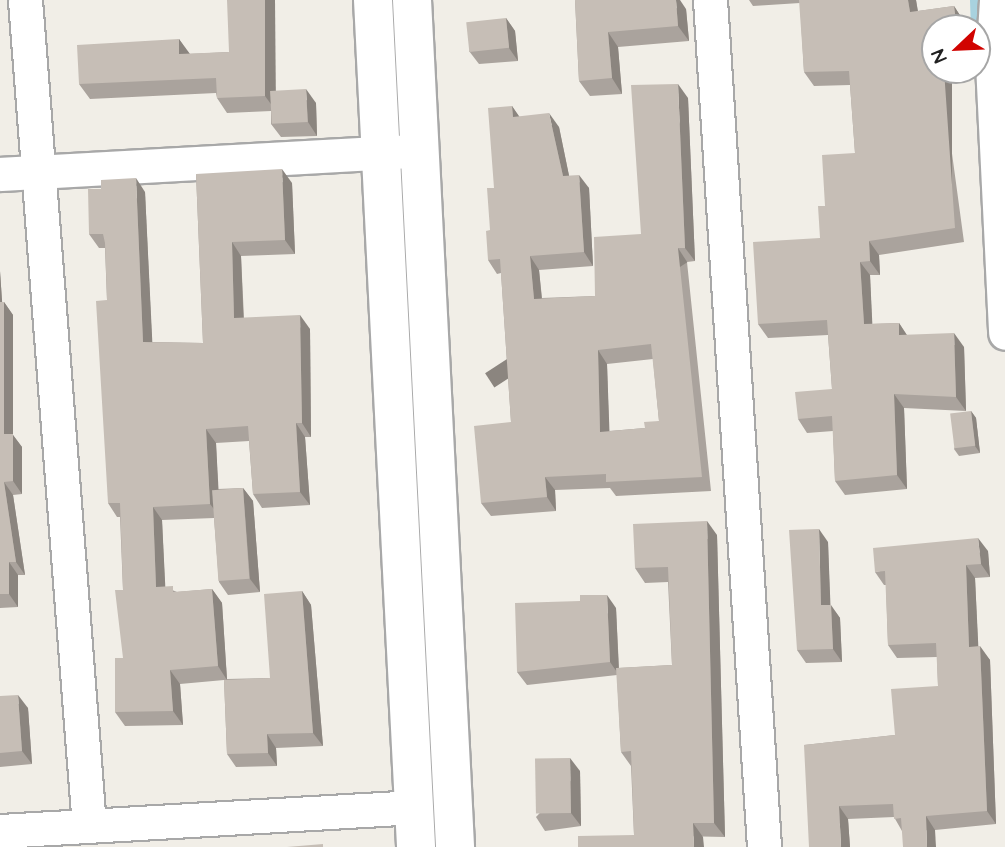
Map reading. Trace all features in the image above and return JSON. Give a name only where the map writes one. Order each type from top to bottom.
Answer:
[{"type":"street","points":[[25,0],[89,826]]},
{"type":"street","points":[[373,0],[377,153],[416,847]]},
{"type":"street","points":[[412,0],[455,847]]},
{"type":"street","points":[[710,0],[764,847]]},
{"type":"street","points":[[996,0],[992,64],[1005,333]]},
{"type":"street","points":[[0,174],[419,150]]},
{"type":"street","points":[[0,831],[413,807]]},
{"type":"building","points":[[227,0],[265,0],[265,96],[217,98],[216,78],[79,84],[77,45],[179,39],[179,54],[229,52]]},
{"type":"building","points":[[575,0],[676,0],[678,26],[608,32],[612,78],[579,81]]},
{"type":"building","points":[[799,0],[908,0],[910,12],[954,6],[955,14],[921,14],[921,84],[945,84],[955,228],[869,241],[870,261],[860,262],[864,324],[899,323],[899,335],[954,333],[956,397],[894,394],[897,475],[835,481],[832,416],[798,419],[795,392],[832,389],[827,320],[758,324],[753,242],[820,238],[818,206],[825,206],[822,155],[855,153],[849,71],[804,72]]},
{"type":"building","points":[[506,18],[509,48],[469,52],[466,22]]},
{"type":"building","points":[[678,84],[685,248],[678,248],[702,477],[606,482],[606,474],[545,477],[547,497],[481,503],[474,426],[511,422],[500,259],[488,260],[486,231],[490,230],[487,188],[494,188],[488,108],[512,106],[513,117],[549,113],[563,176],[579,175],[584,252],[530,256],[534,299],[595,296],[594,237],[641,234],[631,85]],"holes":[[[651,344],[659,421],[644,422],[645,428],[600,432],[598,350]]]},
{"type":"building","points":[[306,89],[308,122],[272,124],[270,91]]},
{"type":"building","points":[[282,169],[285,240],[232,242],[234,318],[300,315],[302,423],[296,423],[300,492],[253,494],[248,426],[206,429],[210,504],[153,507],[156,587],[173,586],[173,592],[212,589],[218,666],[170,670],[173,711],[115,712],[115,658],[123,658],[115,590],[123,590],[120,503],[108,503],[96,301],[107,300],[105,243],[103,234],[89,234],[88,189],[101,189],[101,180],[136,178],[143,342],[203,343],[196,174]]},
{"type":"building","points":[[0,302],[4,302],[4,434],[13,434],[13,481],[4,482],[16,562],[9,562],[9,594],[0,594]]},
{"type":"building","points":[[971,411],[975,446],[954,448],[950,414]]},
{"type":"building","points":[[243,488],[249,579],[218,581],[212,490]]},
{"type":"building","points":[[707,521],[714,823],[693,823],[694,847],[578,847],[578,836],[634,835],[631,751],[621,752],[616,668],[672,665],[668,567],[635,568],[633,524]]},
{"type":"building","points":[[819,529],[821,605],[831,605],[833,649],[797,650],[789,530]]},
{"type":"building","points":[[978,538],[981,564],[966,565],[969,647],[980,646],[987,811],[926,816],[927,847],[903,847],[901,818],[894,819],[893,804],[839,806],[841,847],[809,847],[804,745],[895,735],[891,689],[938,686],[936,643],[888,645],[885,571],[875,572],[873,548]]},
{"type":"building","points":[[302,591],[313,733],[267,734],[268,753],[227,754],[224,680],[270,678],[264,594]]},
{"type":"building","points":[[580,595],[607,595],[610,662],[517,672],[515,603],[580,601]]},
{"type":"building","points":[[18,695],[22,751],[0,753],[0,696]]},
{"type":"building","points":[[570,758],[571,813],[536,814],[535,759]]},
{"type":"building","points":[[323,844],[323,847],[287,847]]},
{"type":"waterway","points":[[974,0],[974,14]]}]
